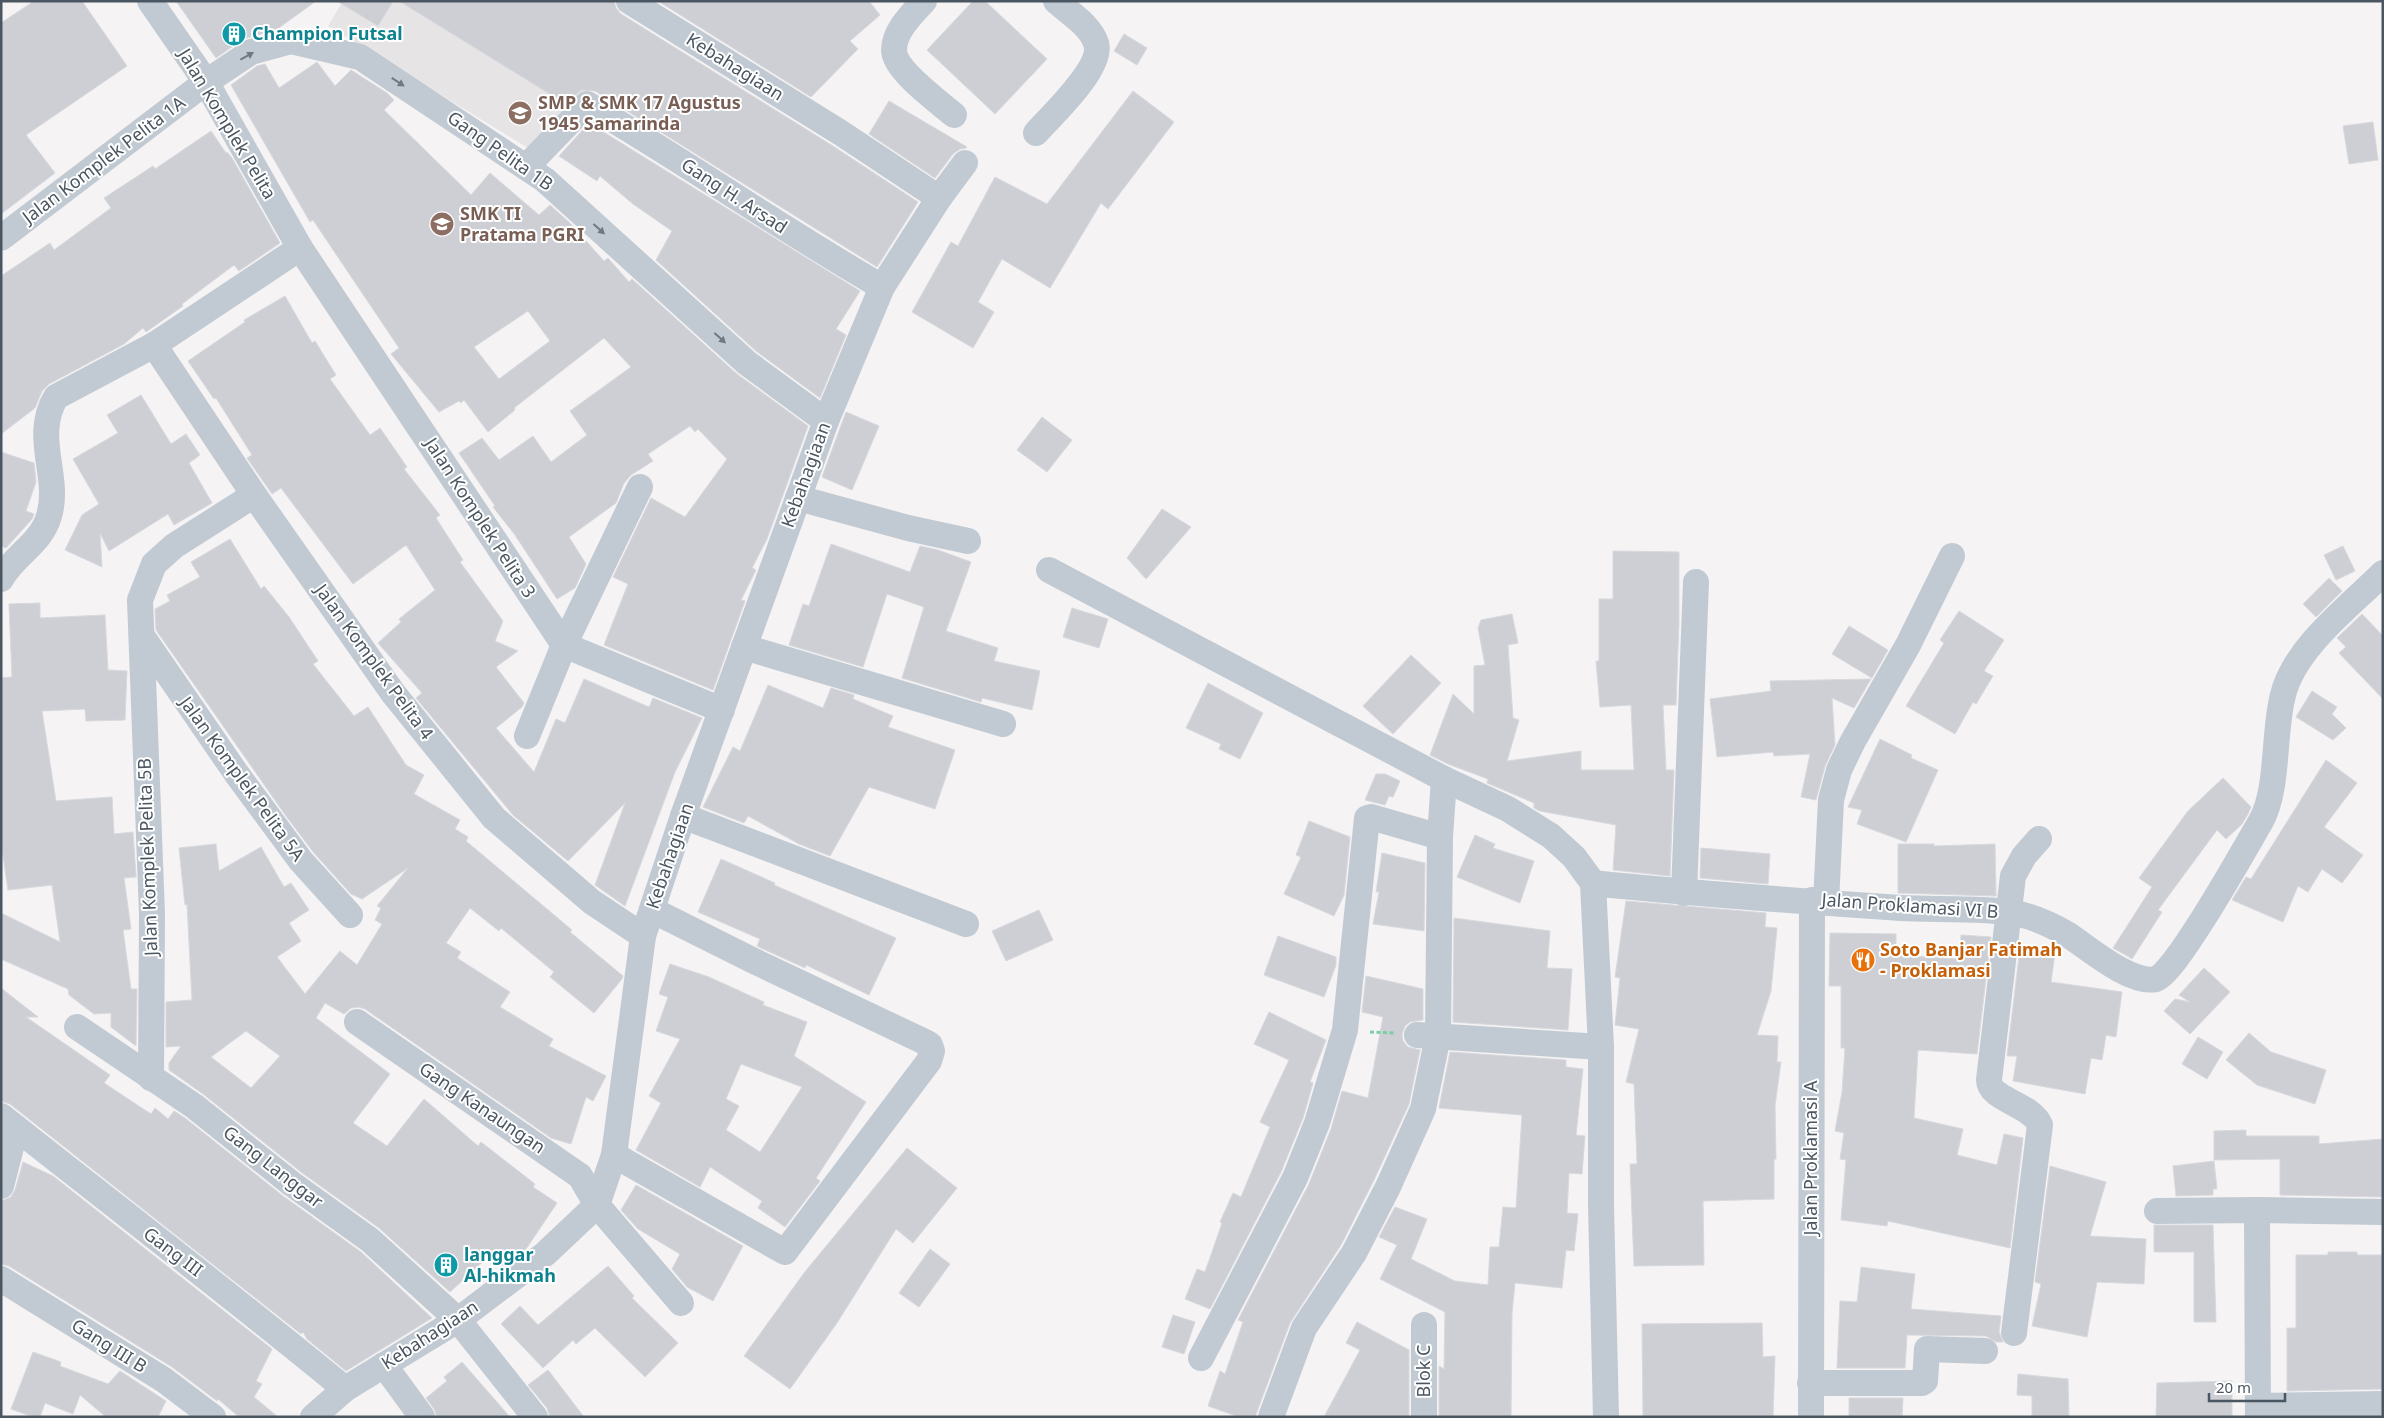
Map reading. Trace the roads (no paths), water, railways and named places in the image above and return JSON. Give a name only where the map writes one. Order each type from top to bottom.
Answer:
[{"type":"street","name":"Jalan Komplek Pelita","points":[[150,1],[206,82],[300,248]]},
{"type":"street","name":"Kebahagiaan","points":[[629,1],[841,133],[939,198]]},
{"type":"street","points":[[924,1],[906,21],[894,50],[898,64],[954,115]]},
{"type":"street","points":[[1036,133],[1082,81],[1096,58],[1096,43],[1088,28],[1056,1]]},
{"type":"street","name":"Gang Pelita 1B","points":[[206,82],[251,52],[292,41],[360,57],[545,180],[747,362],[826,420]]},
{"type":"street","name":"Jalan Komplek Pelita 1A","points":[[1,238],[206,82]]},
{"type":"street","name":"Gang H. Arsad","points":[[526,167],[587,104],[662,148],[807,244],[882,287]]},
{"type":"street","name":"Kebahagiaan","points":[[313,1417],[345,1389],[458,1320],[545,1254],[597,1205],[614,1156],[643,936],[683,816],[826,420],[882,287],[939,198],[965,163]]},
{"type":"street","points":[[2,575],[44,532],[50,514],[51,500],[45,426],[49,409],[56,397],[154,345],[300,248]]},
{"type":"street","name":"Jalan Komplek Pelita 3","points":[[300,248],[564,645]]},
{"type":"street","name":"Jalan Komplek Pelita 4","points":[[154,345],[254,495],[393,693],[494,818],[592,902],[643,936]]},
{"type":"street","points":[[527,736],[564,645],[640,487]]},
{"type":"street","name":"Jalan Komplek Pelita 5B","points":[[151,1078],[152,914],[140,600],[154,564],[174,546],[254,495]]},
{"type":"street","points":[[798,498],[908,528],[968,541]]},
{"type":"street","name":"Jalan Proklamasi A","points":[[1811,1417],[1810,1383],[1819,901],[1831,800],[1839,770],[1852,741],[1908,645],[1952,556]]},
{"type":"street","points":[[1049,570],[1444,779],[1508,809],[1551,836],[1574,857],[1593,882],[1601,1048],[1601,1205],[1606,1417]]},
{"type":"street","points":[[1684,893],[1696,582]]},
{"type":"street","name":"Jalan Proklamasi VI B","points":[[1593,882],[1684,893],[1936,910],[2008,912],[2044,922],[2131,974],[2145,979],[2157,979],[2167,972],[2216,898],[2263,818],[2272,786],[2274,748],[2283,694],[2289,679],[2324,628],[2377,588]]},
{"type":"street","name":"Jalan Komplek Pelita 5A","points":[[142,636],[236,773],[301,861],[350,915]]},
{"type":"street","points":[[564,645],[722,710]]},
{"type":"street","points":[[744,648],[1003,724]]},
{"type":"street","points":[[1271,1417],[1304,1328],[1354,1253],[1388,1187],[1423,1109],[1444,779]]},
{"type":"street","points":[[683,816],[966,924]]},
{"type":"street","points":[[1201,1358],[1295,1178],[1317,1123],[1345,1030],[1367,818],[1371,816],[1440,837]]},
{"type":"street","points":[[2014,1333],[2040,1126],[2034,1115],[1993,1091],[1989,1084],[2013,876],[2024,856],[2039,839]]},
{"type":"street","points":[[614,1156],[785,1252],[929,1062],[932,1051],[930,1045],[754,962],[652,910]]},
{"type":"street","name":"Gang Kanaungan","points":[[356,1022],[580,1176],[597,1205],[680,1303]]},
{"type":"street","name":"Gang Langgar","points":[[77,1028],[194,1106],[292,1184],[370,1240],[458,1320],[536,1417]]},
{"type":"street","points":[[1427,1036],[1601,1048]]},
{"type":"street","points":[[1,1186],[9,1122]]},
{"type":"street","name":"Gang III","points":[[9,1122],[122,1214],[238,1300],[345,1389]]},
{"type":"street","points":[[2253,1210],[2258,1411],[2383,1404]]},
{"type":"street","points":[[2157,1212],[2253,1210],[2383,1212]]},
{"type":"street","name":"Gang III B","points":[[1,1279],[164,1380],[213,1417]]},
{"type":"street","name":"Blok C","points":[[1424,1325],[1424,1417]]},
{"type":"street","points":[[1810,1383],[1922,1383],[1925,1381],[1927,1349],[1986,1351]]},
{"type":"street","points":[[384,1365],[422,1417]]},
{"type":"place","name":"Champion Futsal","points":[[234,34]]},
{"type":"place","name":"SMP & SMK 17 Agustus 1945 Samarinda","points":[[520,113]]},
{"type":"place","name":"SMK TI Pratama PGRI","points":[[442,224]]},
{"type":"place","name":"Soto Banjar Fatimah - Proklamasi","points":[[1863,960]]},
{"type":"place","name":"langgar Al-hikmah","points":[[446,1265]]}]
